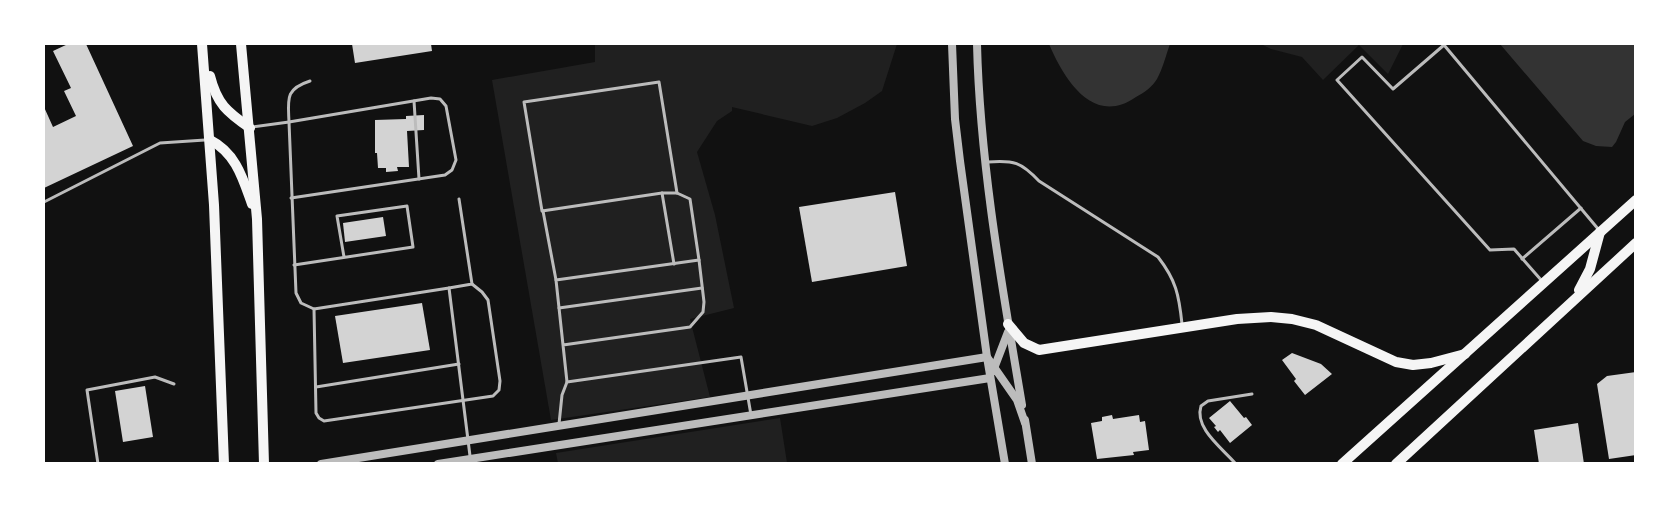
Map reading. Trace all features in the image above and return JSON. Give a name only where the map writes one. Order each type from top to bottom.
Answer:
[{"type":"highway","points":[[202,44],[219,102],[229,114],[250,128]]},
{"type":"highway","points":[[202,44],[210,140],[224,464]]},
{"type":"highway","points":[[242,44],[257,219],[264,464]]},
{"type":"highway","points":[[210,140],[219,144],[234,160],[257,219]]},
{"type":"highway","points":[[1342,464],[1635,200]]},
{"type":"highway","points":[[1577,295],[1590,269],[1600,231]]},
{"type":"highway","points":[[1396,464],[1635,243]]},
{"type":"highway","points":[[1008,324],[1024,343],[1039,350],[1271,317],[1316,325],[1396,362],[1413,365],[1431,363],[1465,354]]},
{"type":"street","points":[[952,44],[955,119],[990,378],[1005,464]]},
{"type":"street","points":[[977,44],[986,163],[1008,324],[1032,464]]},
{"type":"street","points":[[990,378],[1007,334],[1008,324]]},
{"type":"street","points":[[987,357],[1017,399],[1025,423]]},
{"type":"street","points":[[321,464],[987,357]]},
{"type":"street","points":[[438,464],[471,461],[990,378]]},
{"type":"lane","points":[[1544,283],[1514,249],[1490,250],[1337,80],[1362,57],[1392,89],[1444,45],[1600,231]]},
{"type":"lane","points":[[310,81],[298,85],[288,98],[294,265],[298,298],[301,303],[314,309],[472,284]]},
{"type":"lane","points":[[558,426],[562,395],[567,382],[564,345],[556,280],[524,102],[658,82],[677,192]]},
{"type":"lane","points":[[250,128],[431,98],[440,99],[446,106],[456,160],[452,170],[445,175],[291,198]]},
{"type":"lane","points":[[414,100],[419,179]]},
{"type":"lane","points":[[44,202],[160,143],[210,140]]},
{"type":"lane","points":[[986,163],[1018,162],[1039,181],[1158,257],[1170,272],[1178,288],[1183,328]]},
{"type":"lane","points":[[542,211],[662,193],[677,192],[690,199],[704,302],[703,312],[690,327],[564,345]]},
{"type":"lane","points":[[662,193],[674,264]]},
{"type":"lane","points":[[314,309],[316,413],[324,421],[493,396],[499,390],[500,381],[488,300],[472,284],[459,199]]},
{"type":"lane","points":[[294,265],[413,247],[406,206],[338,216],[344,257]]},
{"type":"lane","points":[[1522,259],[1581,208]]},
{"type":"lane","points":[[556,280],[699,260]]},
{"type":"lane","points":[[449,288],[471,461]]},
{"type":"lane","points":[[559,308],[702,288]]},
{"type":"lane","points":[[567,382],[741,357],[751,415]]},
{"type":"lane","points":[[316,387],[459,364]]},
{"type":"lane","points":[[98,462],[87,390],[155,377],[174,384]]},
{"type":"lane","points":[[1235,463],[1208,433],[1200,421],[1199,412],[1201,406],[1208,401],[1252,394]]},
{"type":"shaded area","points":[[595,44],[897,44],[882,91],[865,103],[837,118],[812,126],[732,107],[732,111],[717,121],[697,152],[715,215],[734,308],[690,319],[710,397],[551,420],[492,80],[595,62]]},
{"type":"shaded area","points":[[1049,44],[1170,44],[1159,75],[1151,87],[1121,105],[1106,106],[1094,103],[1082,95],[1063,71]]},
{"type":"shaded area","points":[[1261,44],[1403,44],[1388,74],[1359,45],[1323,80],[1302,57]]},
{"type":"shaded area","points":[[1500,44],[1635,44],[1635,114],[1625,122],[1612,147],[1596,146],[1583,141]]},
{"type":"shaded area","points":[[780,418],[787,463],[558,463],[556,453]]},
{"type":"building","points":[[68,44],[86,44],[133,146],[44,188],[44,107],[53,127],[76,116],[64,91],[71,88],[53,51]]},
{"type":"building","points":[[352,44],[431,44],[432,51],[355,63]]},
{"type":"building","points":[[424,115],[424,130],[407,131],[409,167],[397,167],[398,171],[386,172],[386,168],[378,168],[377,153],[375,153],[375,120],[406,119],[406,116]]},
{"type":"building","points":[[895,192],[907,266],[812,282],[799,207]]},
{"type":"building","points":[[383,217],[386,236],[345,242],[343,223]]},
{"type":"building","points":[[422,303],[430,350],[343,363],[335,316]]},
{"type":"building","points":[[1292,353],[1321,364],[1332,374],[1305,395],[1282,360]]},
{"type":"building","points":[[1636,372],[1636,455],[1609,459],[1597,384],[1607,376]]},
{"type":"building","points":[[145,386],[153,437],[123,442],[115,391]]},
{"type":"building","points":[[1230,401],[1252,425],[1230,443],[1220,430],[1218,432],[1209,418]]},
{"type":"building","points":[[1112,415],[1113,419],[1139,415],[1140,422],[1145,421],[1149,450],[1133,452],[1134,455],[1097,459],[1091,423],[1102,421],[1102,417]]},
{"type":"building","points":[[1578,423],[1584,464],[1539,464],[1534,430]]}]
